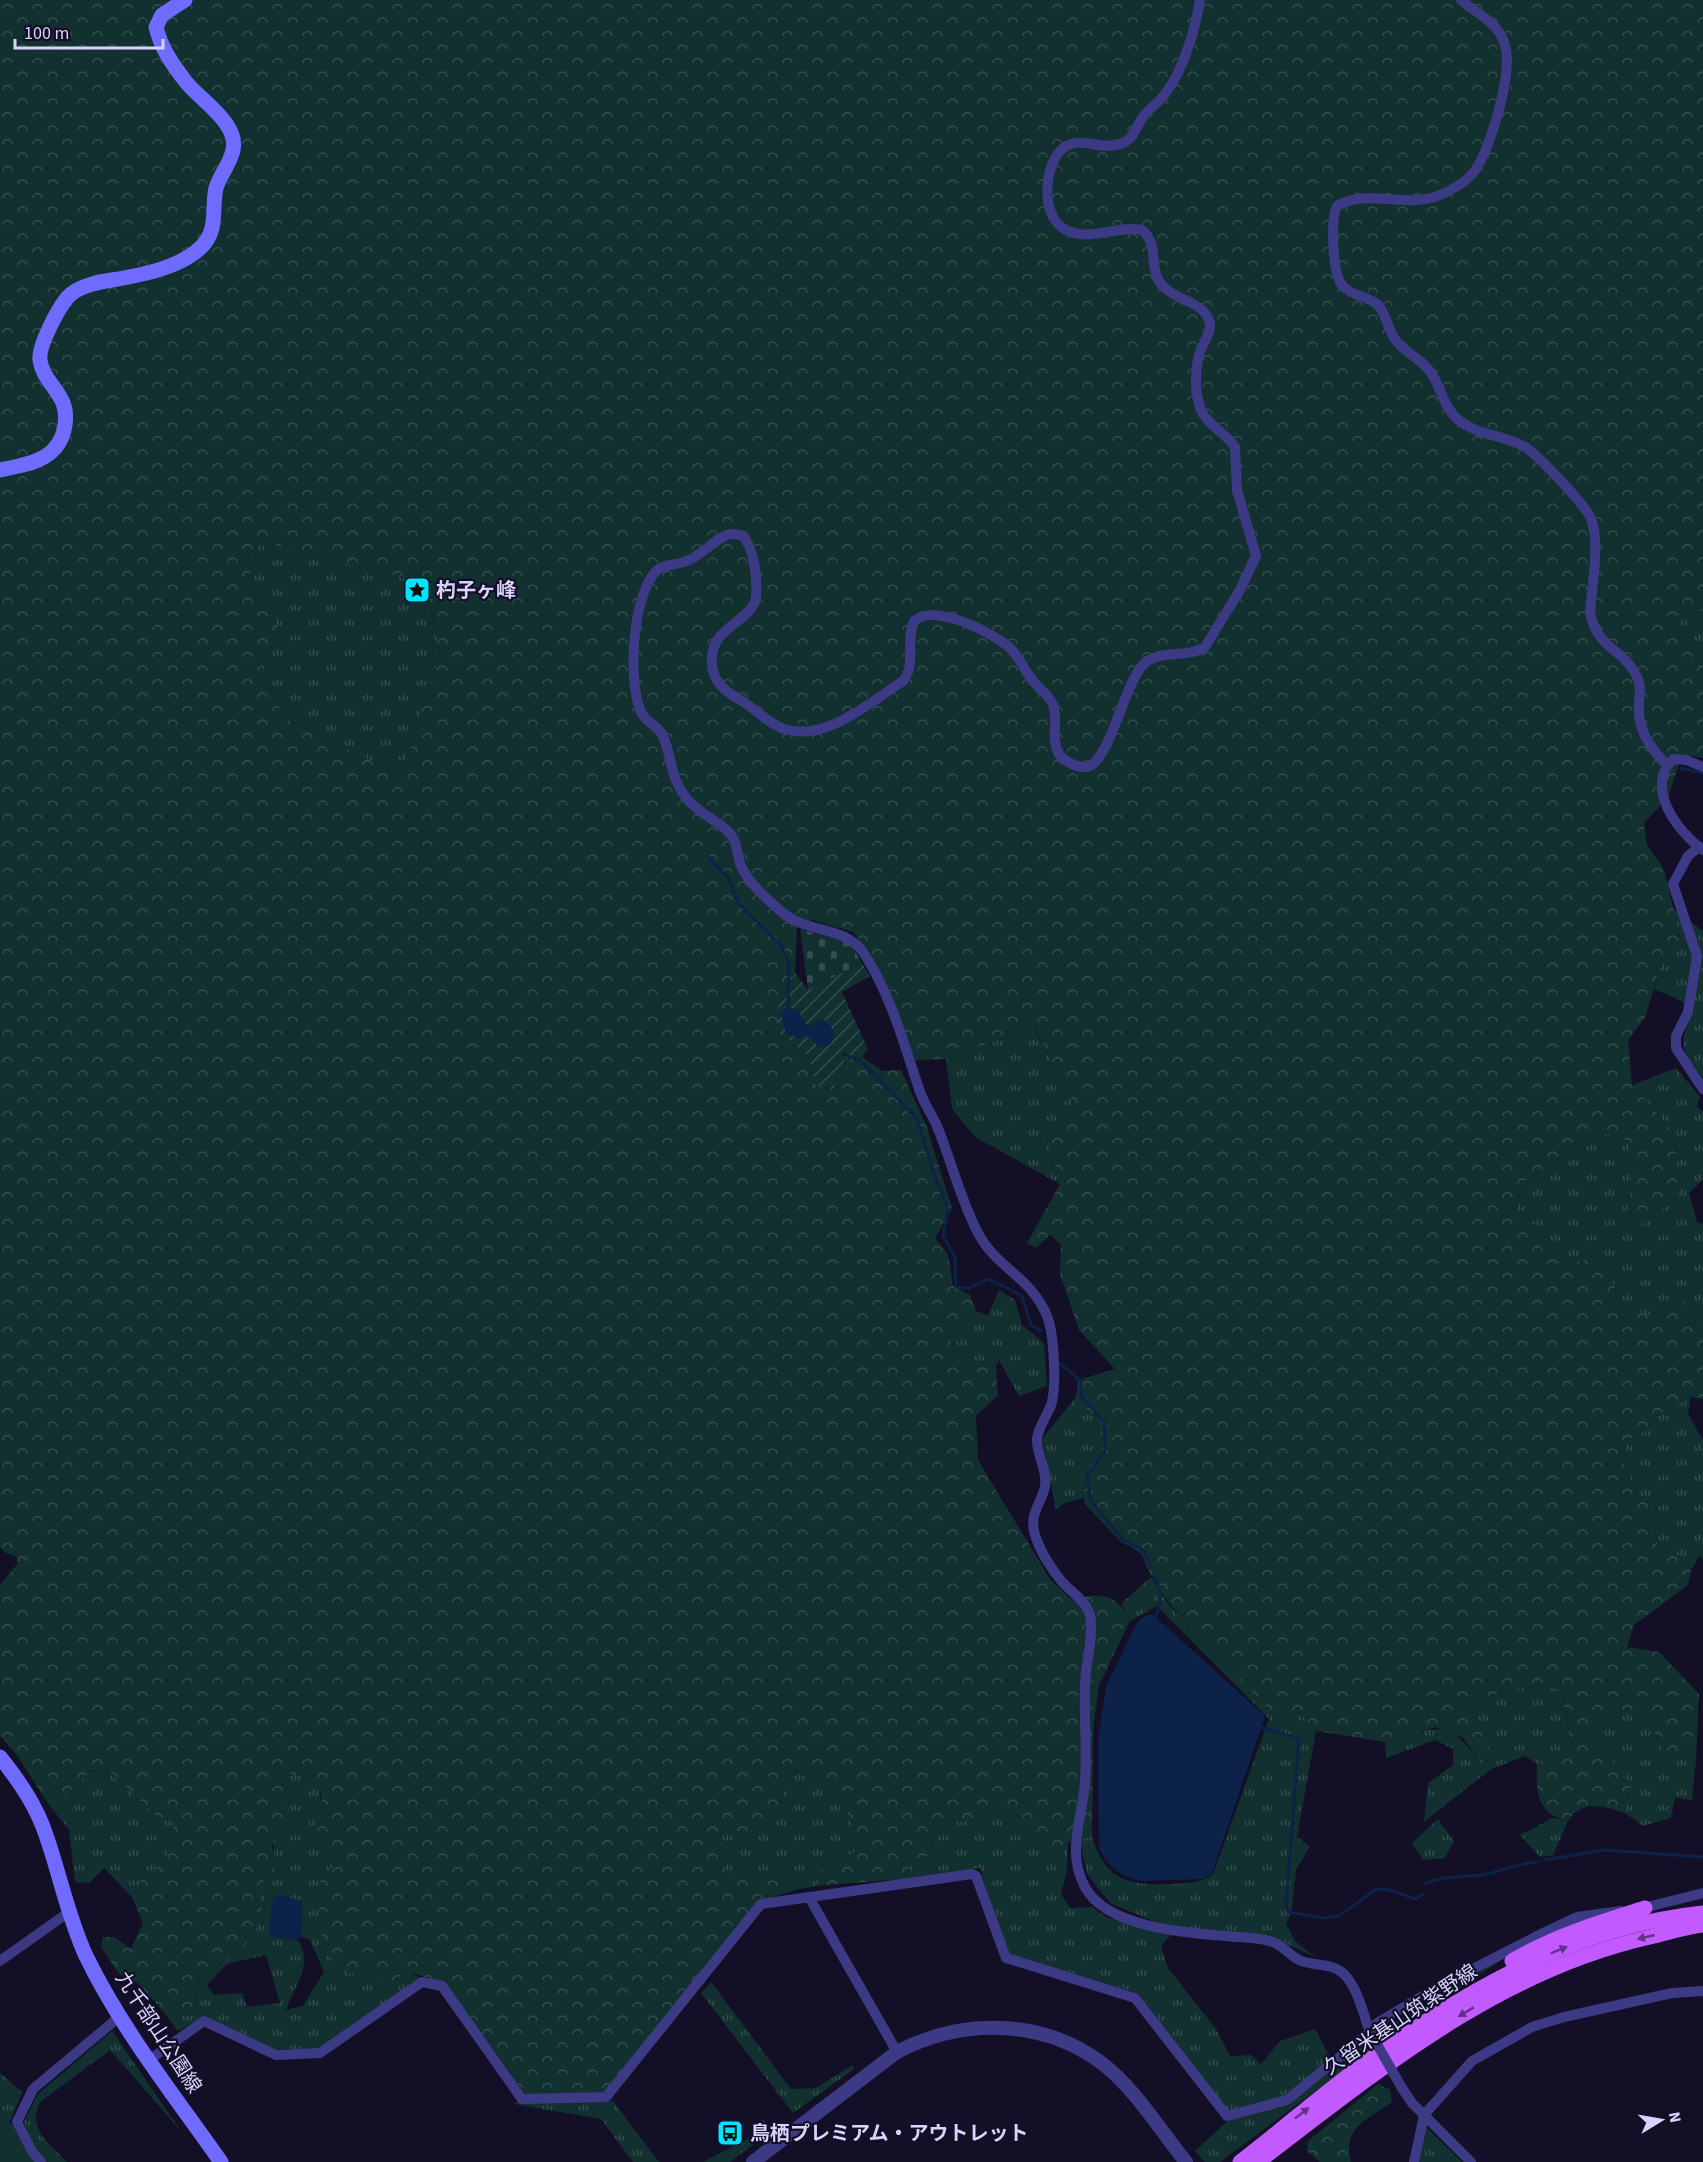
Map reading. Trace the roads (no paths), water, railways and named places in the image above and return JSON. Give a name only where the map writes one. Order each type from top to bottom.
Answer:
[{"type":"main road","points":[[0,470],[32,464],[46,457],[57,448],[64,434],[66,416],[63,402],[43,371],[39,358],[41,345],[68,297],[96,282],[135,276],[186,260],[204,243],[212,229],[217,185],[233,150],[233,136],[221,118],[187,83],[160,46],[156,27],[162,15],[185,0]]},
{"type":"main road","name":"九千部山公園線","points":[[0,1757],[23,1786],[40,1818],[69,1912],[86,1955],[119,2017],[221,2162]]},
{"type":"main road","points":[[1467,1996],[1500,1968],[1543,1943],[1575,1930],[1645,1908]]},
{"type":"main road","name":"久留米基山筑紫野線","points":[[1239,2162],[1364,2064],[1467,1996],[1523,1966],[1580,1942],[1652,1922],[1703,1913]]},
{"type":"main road","points":[[1258,2162],[1433,2032],[1496,1994],[1569,1960],[1603,1949],[1703,1925]]},
{"type":"street","points":[[1200,0],[1197,17],[1175,78],[1164,95],[1143,117],[1130,139],[1119,145],[1078,141],[1068,144],[1053,164],[1048,177],[1048,201],[1057,223],[1075,234],[1132,228],[1142,230],[1152,243],[1160,283],[1167,291],[1202,309],[1209,318],[1210,324],[1198,357],[1197,396],[1202,412],[1235,447],[1237,490],[1256,556],[1240,590],[1205,647],[1191,653],[1158,657],[1142,666],[1113,725],[1111,737],[1101,758],[1084,767],[1077,767],[1062,757],[1058,751],[1054,735],[1052,704],[1016,654],[982,629],[936,615],[920,616],[911,627],[910,670],[903,681],[831,725],[814,730],[789,731],[725,692],[712,670],[712,657],[717,639],[755,602],[755,570],[750,547],[745,538],[733,533],[716,541],[696,558],[661,567],[655,572],[646,589],[636,631],[632,659],[634,681],[640,712],[661,732],[674,778],[687,798],[703,815],[732,836],[745,875],[785,915],[808,926],[845,935],[864,954],[905,1044],[919,1090],[936,1125],[976,1232],[999,1262],[1028,1284],[1046,1313],[1052,1329],[1054,1391],[1052,1404],[1037,1437],[1045,1476],[1045,1488],[1033,1512],[1034,1529],[1040,1547],[1059,1579],[1086,1604],[1091,1624],[1085,1679],[1084,1785],[1074,1839],[1080,1875],[1086,1888],[1095,1901],[1108,1911],[1131,1919],[1185,1932],[1272,1941],[1300,1960],[1334,1967],[1350,1981],[1370,2032],[1402,2088],[1424,2115],[1471,2162]]},
{"type":"street","points":[[1461,0],[1491,22],[1498,31],[1507,56],[1504,91],[1481,159],[1473,173],[1460,184],[1439,196],[1424,200],[1357,199],[1337,206],[1332,221],[1338,277],[1344,287],[1374,301],[1381,309],[1396,340],[1423,362],[1434,377],[1444,403],[1452,414],[1463,424],[1524,446],[1588,513],[1595,539],[1590,612],[1592,623],[1600,639],[1636,675],[1640,692],[1639,719],[1643,733],[1667,765]]},
{"type":"street","points":[[1703,767],[1686,760],[1673,759],[1667,765],[1663,784],[1666,809],[1701,848],[1689,856],[1673,884],[1697,956],[1698,967],[1688,1012],[1676,1036],[1680,1058],[1703,1089]]},
{"type":"street","points":[[149,2060],[204,2021],[276,2055],[320,2053],[422,1982],[442,1986],[522,2099],[606,2097],[761,1905],[972,1874],[976,1876],[1006,1958],[1135,1998],[1227,2116],[1287,2100],[1377,2024],[1436,1988],[1577,1917],[1645,1908],[1703,1893]]},
{"type":"street","points":[[810,1899],[897,2052]]},
{"type":"street","points":[[0,1961],[69,1912]]},
{"type":"street","points":[[1414,2162],[1424,2115],[1445,2094],[1464,2067],[1532,2027],[1564,2017],[1672,1993],[1703,1991]]},
{"type":"street","points":[[41,2162],[33,2153],[17,2122],[33,2089],[119,2017]]},
{"type":"street","points":[[753,2162],[897,2052],[921,2040],[949,2031],[991,2026],[1029,2031],[1077,2047],[1105,2065],[1137,2100],[1185,2162]]},
{"type":"water","points":[[788,1007],[798,1011],[806,1024],[811,1026],[817,1021],[824,1020],[833,1031],[831,1044],[820,1048],[809,1037],[797,1038],[786,1034],[780,1012]]},
{"type":"water","points":[[1152,1614],[1265,1716],[1212,1873],[1204,1879],[1141,1881],[1123,1875],[1110,1865],[1099,1849],[1098,1741],[1106,1686],[1139,1619]]},
{"type":"water","points":[[277,1894],[302,1901],[301,1937],[298,1940],[272,1937],[269,1932],[273,1898]]},
{"type":"waterway","points":[[1681,768],[1703,773]]},
{"type":"waterway","points":[[708,857],[729,879],[738,903],[780,944],[789,962],[788,1007]]},
{"type":"waterway","points":[[843,1054],[861,1061],[917,1119],[935,1177],[948,1209],[943,1236],[955,1257],[956,1287],[970,1288],[988,1279],[1022,1296],[1031,1325],[1041,1331]]},
{"type":"waterway","points":[[1059,1363],[1081,1381],[1081,1396],[1105,1423],[1105,1451],[1087,1477],[1091,1501],[1121,1538],[1144,1551],[1151,1567]]},
{"type":"waterway","points":[[1154,1577],[1160,1598],[1154,1620]]},
{"type":"waterway","points":[[1258,1726],[1299,1739],[1286,1903],[1288,1912],[1323,1918],[1339,1916],[1375,1890],[1386,1889],[1416,1899],[1423,1894]]},
{"type":"waterway","points":[[1545,1860],[1604,1850],[1703,1857]]},
{"type":"waterway","points":[[1425,1884],[1446,1878],[1488,1874],[1536,1862]]},
{"type":"place","name":"杓子ヶ峰","points":[[417,590]]},
{"type":"place","name":"鳥栖プレミアム・アウトレット","points":[[730,2133]]}]
